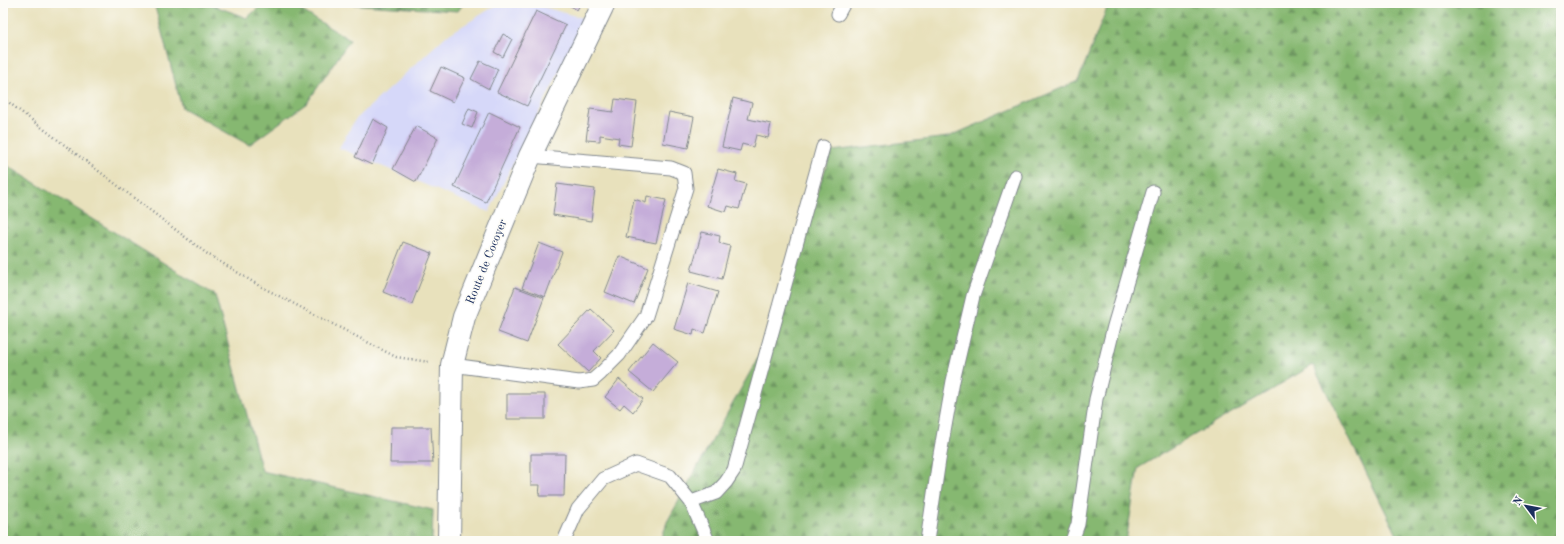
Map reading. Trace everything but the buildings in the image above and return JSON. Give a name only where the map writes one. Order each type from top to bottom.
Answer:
[{"type":"street","name":"Route de Cocoyer","points":[[449,541],[452,365],[464,317],[530,156],[604,3]]},
{"type":"lane","points":[[691,502],[716,492],[726,482],[734,470],[823,147]]},
{"type":"lane","points":[[452,365],[579,382],[593,380],[619,355],[646,316],[686,188],[684,173],[671,168],[530,156]]},
{"type":"lane","points":[[927,541],[938,460],[973,296],[1015,176]]},
{"type":"lane","points":[[1072,541],[1078,524],[1096,399],[1114,326],[1153,192]]},
{"type":"lane","points":[[564,541],[578,509],[603,479],[636,464],[670,476],[691,502],[708,541]]},
{"type":"path","points":[[3,98],[206,253],[258,285],[396,357],[452,365]]},
{"type":"shaded area","points":[[500,3],[529,3],[586,19],[489,212],[339,148],[355,120],[446,36]]},
{"type":"green space","points":[[154,3],[207,3],[247,18],[264,3],[289,3],[350,40],[307,103],[249,145],[182,108]]},
{"type":"green space","points":[[342,3],[464,3],[458,11]]},
{"type":"green space","points":[[1109,3],[1561,3],[1561,541],[1400,541],[1313,365],[1138,468],[1126,541],[661,541],[667,522],[758,358],[832,151],[948,137],[1078,81]]},
{"type":"green space","points":[[3,163],[215,295],[262,471],[433,510],[432,541],[3,541]]}]
